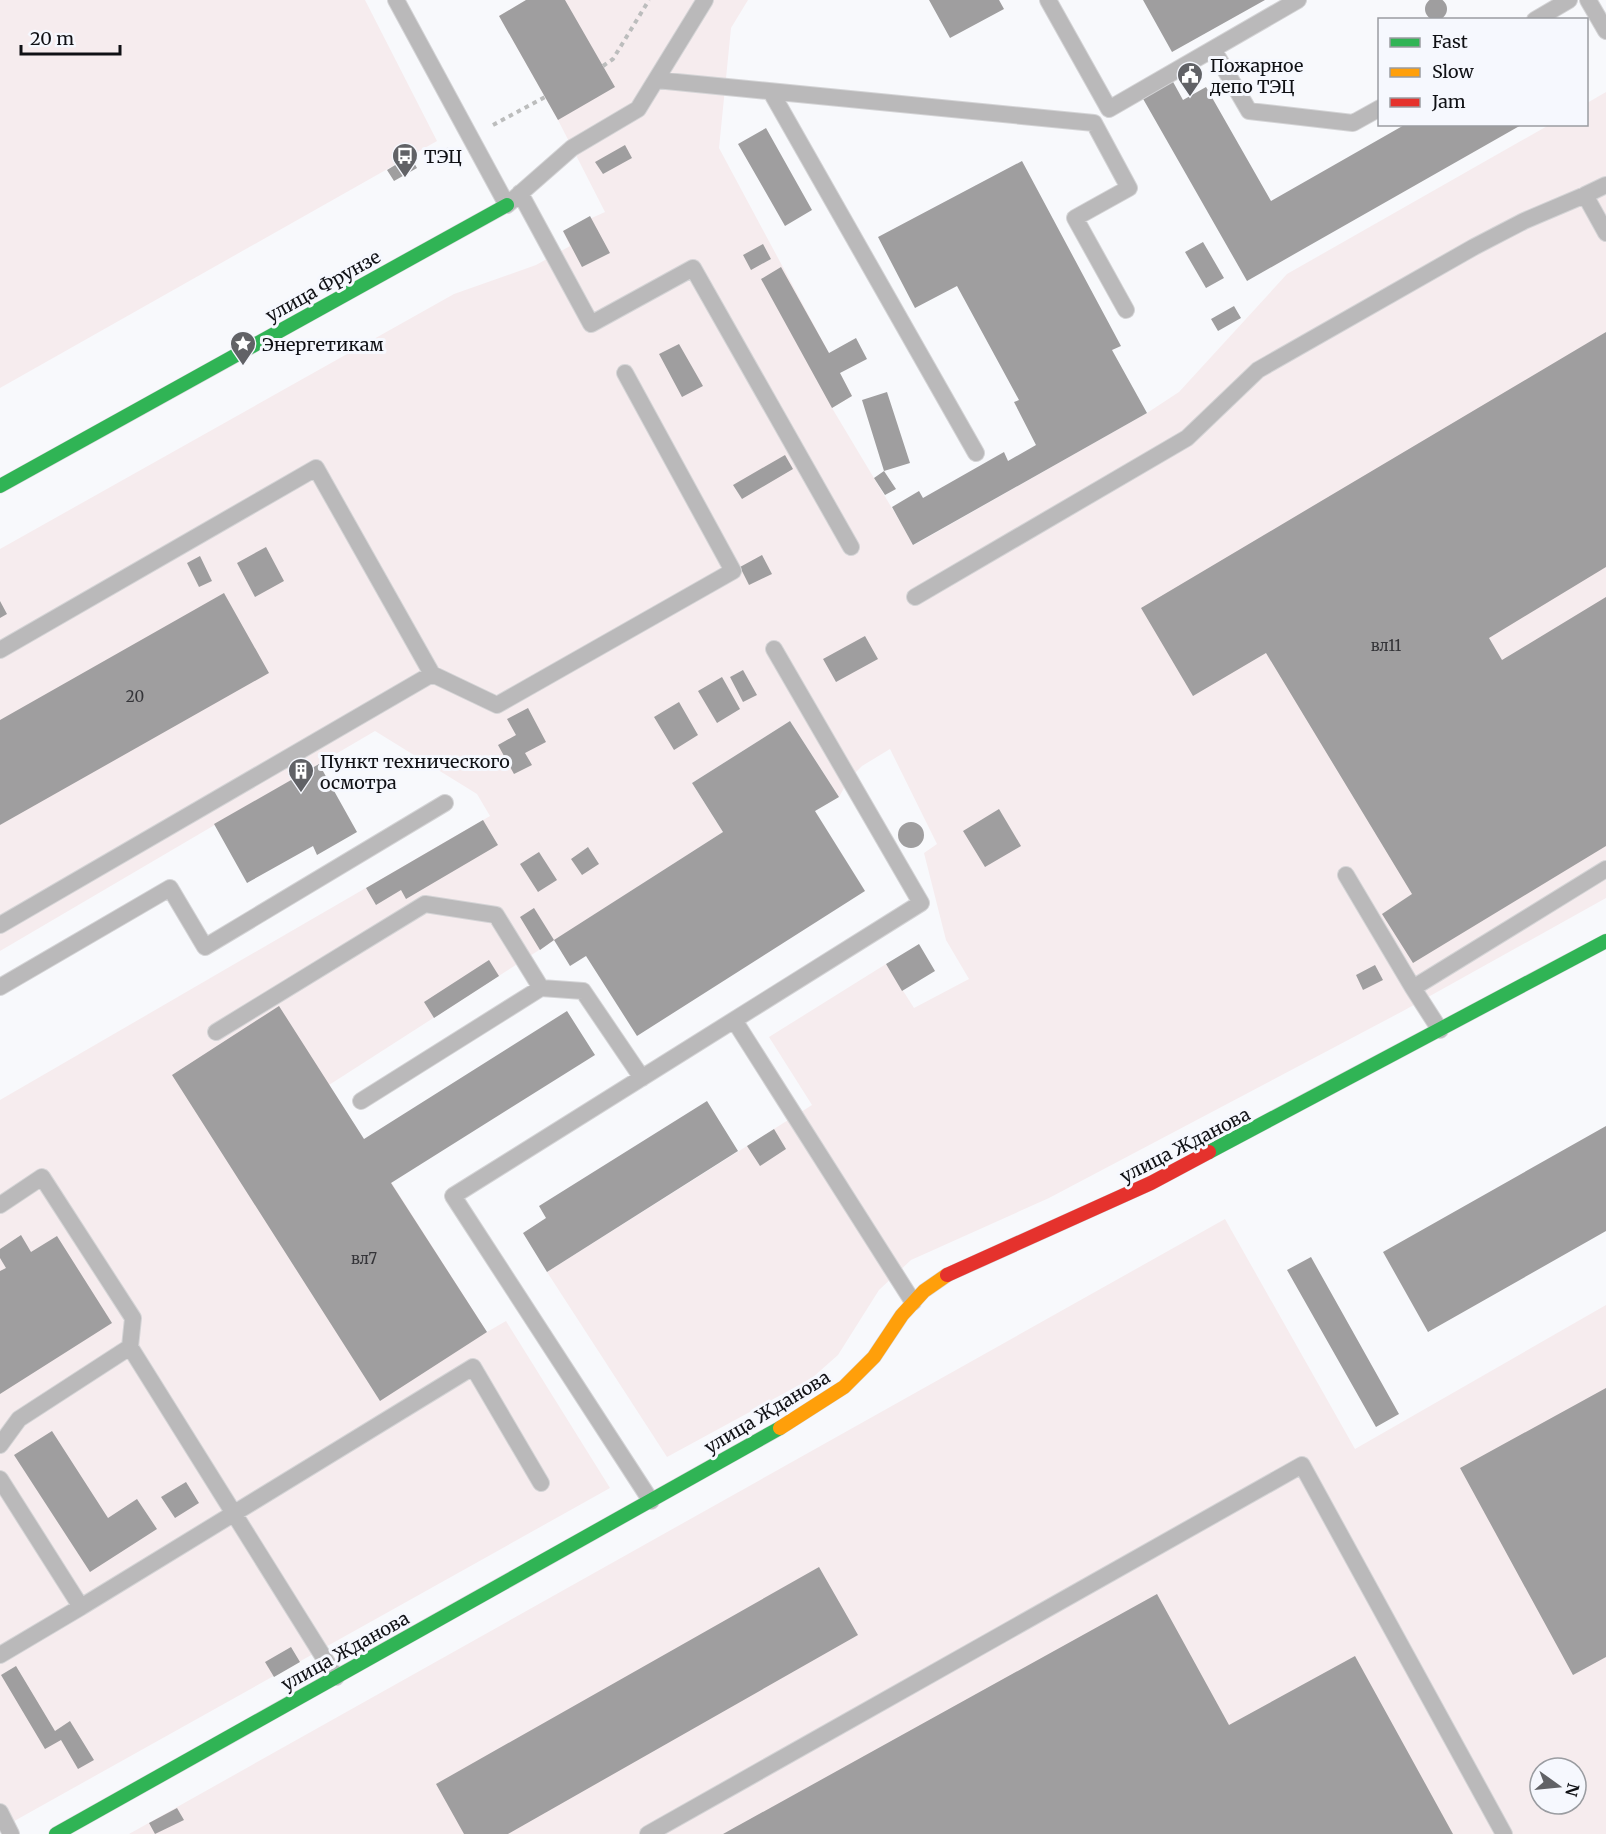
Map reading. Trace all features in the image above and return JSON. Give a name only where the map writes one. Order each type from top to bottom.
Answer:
[{"type":"street","name":"улица Фрунзе","points":[[0,486],[507,205]]},
{"type":"street","name":"улица Жданова","points":[[56,1834],[810,1411],[844,1387],[874,1357],[924,1291],[955,1270],[1151,1183],[1606,941]]},
{"type":"lane","points":[[396,0],[507,205],[572,148],[638,109],[705,0]]},
{"type":"lane","points":[[1048,0],[1109,109],[1298,0]]},
{"type":"lane","points":[[1538,18],[1569,0]]},
{"type":"lane","points":[[1588,0],[1606,31]]},
{"type":"lane","points":[[1213,49],[1249,111],[1353,123],[1378,109]]},
{"type":"lane","points":[[656,80],[1094,123],[1129,188],[1076,218],[1126,310]]},
{"type":"lane","points":[[771,92],[976,453]]},
{"type":"lane","points":[[915,597],[1187,438],[1258,370],[1524,221],[1606,185]]},
{"type":"lane","points":[[520,193],[591,324],[693,268],[851,547]]},
{"type":"lane","points":[[1585,195],[1606,233]]},
{"type":"lane","points":[[0,650],[316,468],[432,674],[497,705],[734,571],[625,373]]},
{"type":"lane","points":[[651,1501],[453,1196],[921,903],[774,649]]},
{"type":"lane","points":[[0,925],[432,674]]},
{"type":"lane","points":[[0,987],[170,888],[205,947],[445,803]]},
{"type":"lane","points":[[1413,988],[1606,869]]},
{"type":"lane","points":[[1346,874],[1440,1030]]},
{"type":"lane","points":[[216,1032],[425,904],[496,915],[541,988]]},
{"type":"lane","points":[[361,1101],[541,988],[583,990],[642,1078]]},
{"type":"lane","points":[[734,1020],[914,1302]]},
{"type":"lane","points":[[0,1205],[42,1177],[133,1318],[130,1347],[336,1677]]},
{"type":"lane","points":[[0,1445],[19,1419],[130,1347]]},
{"type":"lane","points":[[0,1655],[236,1515],[472,1367],[541,1484]]},
{"type":"lane","points":[[648,1834],[1302,1465],[1504,1834]]},
{"type":"lane","points":[[0,1479],[81,1607]]},
{"type":"lane","points":[[0,1812],[12,1834]]},
{"type":"path","points":[[603,66],[613,59],[649,0]]},
{"type":"shaded area","points":[[0,0],[365,0],[437,141],[0,388]]},
{"type":"shaded area","points":[[526,0],[748,0],[731,28],[719,148],[852,396],[832,408],[914,545],[1147,413],[1179,392],[1287,274],[1547,126],[1588,126],[1588,102],[1606,92],[1606,898],[1403,1011],[1049,1198],[911,1260],[879,1290],[838,1355],[812,1378],[667,1457],[547,1272],[812,1105],[769,1037],[886,964],[914,1008],[969,979],[946,940],[924,853],[937,844],[890,749],[862,766],[849,779],[839,797],[790,721],[692,783],[723,832],[329,1085],[487,1332],[506,1321],[610,1488],[0,1829],[0,1100],[490,816],[477,794],[375,731],[0,951],[0,549],[454,294],[536,265],[554,255],[570,246],[563,231],[605,212],[558,120],[499,16]]},
{"type":"shaded area","points":[[1225,1219],[1355,1449],[1606,1305],[1606,1834],[129,1834]]},
{"type":"building","points":[[1432,-1],[1440,-1],[1446,5],[1446,13],[1441,18],[1431,18],[1426,13],[1426,5]]},
{"type":"building","points":[[526,0],[565,0],[615,87],[558,120],[499,16]]},
{"type":"building","points":[[929,0],[999,0],[1004,9],[950,38]]},
{"type":"building","points":[[1143,0],[1265,0],[1172,52]]},
{"type":"building","points":[[1172,80],[1183,100],[1206,87],[1271,201],[1402,126],[1519,126],[1247,281],[1142,97]]},
{"type":"building","points":[[766,128],[812,210],[785,226],[738,144]]},
{"type":"building","points":[[625,145],[632,158],[603,174],[595,162]]},
{"type":"building","points":[[410,156],[417,168],[394,181],[387,170]]},
{"type":"building","points":[[1022,161],[1121,346],[1112,350],[1147,413],[913,545],[892,507],[919,491],[923,498],[1004,452],[1008,461],[1036,445],[1014,402],[1019,400],[957,286],[915,308],[878,237]]},
{"type":"building","points":[[590,216],[610,253],[582,267],[563,231]]},
{"type":"building","points":[[1203,242],[1224,278],[1206,288],[1185,252]]},
{"type":"building","points":[[763,244],[771,259],[751,270],[743,255]]},
{"type":"building","points":[[781,267],[829,353],[856,338],[867,359],[840,373],[852,396],[832,408],[761,279]]},
{"type":"building","points":[[1234,306],[1241,318],[1218,331],[1211,319]]},
{"type":"building","points":[[1606,332],[1606,567],[1489,638],[1502,660],[1606,597],[1606,846],[1413,963],[1382,914],[1412,894],[1266,653],[1193,696],[1141,608]]},
{"type":"building","points":[[679,344],[703,386],[682,397],[659,354]]},
{"type":"building","points":[[887,392],[910,463],[884,471],[862,400]]},
{"type":"building","points":[[785,455],[793,469],[742,499],[733,485]]},
{"type":"building","points":[[884,471],[896,489],[885,495],[874,478]]},
{"type":"building","points":[[266,547],[284,581],[255,597],[237,563]]},
{"type":"building","points":[[762,555],[772,574],[749,585],[740,567]]},
{"type":"building","points":[[200,556],[212,581],[199,587],[187,563]]},
{"type":"building","points":[[224,593],[269,673],[0,825],[0,720]]},
{"type":"building","points":[[0,601],[7,614],[0,618]]},
{"type":"building","points":[[865,636],[878,659],[836,682],[823,659]]},
{"type":"building","points":[[743,670],[757,695],[743,702],[730,677]]},
{"type":"building","points":[[722,677],[740,709],[717,723],[698,691]]},
{"type":"building","points":[[679,702],[698,735],[674,750],[654,717]]},
{"type":"building","points":[[528,708],[546,742],[525,753],[532,765],[514,774],[498,745],[516,735],[507,719]]},
{"type":"building","points":[[790,721],[839,797],[815,811],[865,891],[637,1036],[586,956],[570,966],[554,940],[723,832],[692,783]]},
{"type":"building","name":"Пункт технического осмотра","points":[[319,764],[357,832],[317,855],[313,846],[247,883],[214,824]]},
{"type":"building","points":[[999,809],[1021,846],[985,867],[963,831]]},
{"type":"building","points":[[483,820],[498,845],[406,899],[401,890],[376,905],[366,888]]},
{"type":"building","points":[[911,822],[920,826],[924,835],[920,844],[911,848],[902,844],[898,835],[902,826]]},
{"type":"building","points":[[588,847],[599,864],[582,875],[571,859]]},
{"type":"building","points":[[539,852],[557,880],[538,892],[520,864]]},
{"type":"building","points":[[534,908],[554,940],[540,950],[520,917]]},
{"type":"building","points":[[919,944],[935,971],[902,991],[886,964]]},
{"type":"building","points":[[489,960],[499,976],[434,1018],[424,1002]]},
{"type":"building","points":[[1375,965],[1383,980],[1363,990],[1356,975]]},
{"type":"building","points":[[279,1006],[364,1139],[567,1011],[595,1055],[391,1183],[487,1332],[380,1401],[172,1075]]},
{"type":"building","points":[[707,1101],[738,1151],[547,1272],[523,1233],[546,1218],[539,1206]]},
{"type":"building","points":[[1606,1126],[1606,1231],[1428,1332],[1383,1252]]},
{"type":"building","points":[[774,1129],[786,1149],[760,1166],[747,1146]]},
{"type":"building","points":[[21,1235],[31,1252],[57,1236],[112,1323],[0,1394],[0,1271],[6,1268],[0,1258],[0,1249]]},
{"type":"building","points":[[1311,1257],[1399,1414],[1376,1427],[1287,1270]]},
{"type":"building","points":[[1606,1388],[1606,1657],[1573,1675],[1460,1468]]},
{"type":"building","points":[[52,1431],[108,1518],[137,1499],[157,1529],[90,1572],[14,1455]]},
{"type":"building","points":[[186,1482],[199,1503],[175,1518],[161,1497]]},
{"type":"building","points":[[819,1567],[858,1635],[508,1834],[464,1834],[436,1784]]},
{"type":"building","points":[[1157,1594],[1229,1725],[1355,1656],[1453,1834],[723,1834]]},
{"type":"building","points":[[291,1647],[300,1662],[274,1677],[265,1662]]},
{"type":"building","points":[[16,1666],[55,1731],[70,1721],[94,1760],[78,1769],[61,1740],[45,1749],[1,1675]]},
{"type":"building","points":[[177,1808],[184,1820],[155,1834],[149,1823]]},
{"type":"traffic: fast","points":[[0,486],[507,205]]},
{"type":"traffic: fast","points":[[1209,1152],[1606,941]]},
{"type":"traffic: fast","points":[[56,1834],[780,1428]]},
{"type":"traffic: slow","points":[[780,1428],[844,1387],[874,1357],[902,1315],[924,1291],[947,1275]]},
{"type":"traffic: jam","points":[[947,1275],[1151,1183],[1209,1152]]},
{"type":"place","name":"Пожарное депо ТЭЦ","points":[[1190,98]]},
{"type":"place","name":"ТЭЦ","points":[[405,179]]},
{"type":"place","name":"Энергетикам","points":[[243,367]]},
{"type":"place","name":"Пункт технического осмотра","points":[[301,794]]}]
